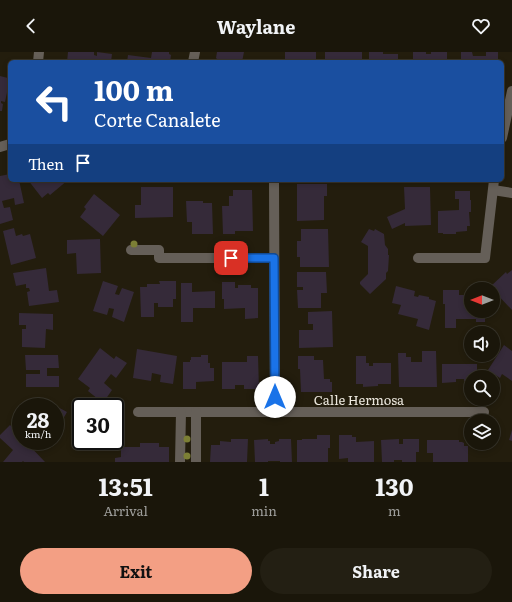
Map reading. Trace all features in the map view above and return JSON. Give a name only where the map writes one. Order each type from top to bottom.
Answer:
[{"type":"street","points":[[504,115],[505,104],[512,91]]},
{"type":"street","points":[[274,182],[275,412]]},
{"type":"street","points":[[418,258],[485,258],[494,185],[512,194]]},
{"type":"street","points":[[131,250],[158,250],[158,258],[274,258]]},
{"type":"street","name":"Calle Hermosa","points":[[138,412],[484,412]]},
{"type":"street","points":[[180,462],[181,412]]},
{"type":"street","points":[[196,412],[196,462]]},
{"type":"building","points":[[68,52],[94,52],[94,55],[97,56],[97,52],[112,54],[111,60],[67,60]]},
{"type":"building","points":[[152,52],[169,52],[171,55],[170,60],[127,60],[128,55],[151,58]]},
{"type":"building","points":[[217,52],[244,52],[242,60],[217,60]]},
{"type":"building","points":[[285,52],[316,52],[316,60],[278,60],[285,59]]},
{"type":"building","points":[[325,52],[362,52],[362,60],[325,60]]},
{"type":"building","points":[[369,52],[398,54],[398,59],[404,59],[404,60],[369,60]]},
{"type":"building","points":[[413,52],[426,52],[426,54],[431,54],[431,52],[447,52],[447,60],[413,60]]},
{"type":"building","points":[[461,52],[472,52],[473,56],[486,56],[486,52],[498,52],[498,60],[461,60]]},
{"type":"building","points":[[0,76],[8,78],[8,88],[5,102],[1,101],[3,104],[2,111],[0,111]]},
{"type":"building","points":[[8,174],[8,182],[19,182],[24,203],[15,205],[14,198],[2,201],[4,208],[10,207],[13,220],[0,224],[0,176]]},
{"type":"building","points":[[30,182],[66,182],[50,195],[48,193],[42,198]]},
{"type":"building","points":[[297,184],[327,184],[327,196],[324,196],[324,220],[297,221]]},
{"type":"building","points":[[141,187],[173,187],[173,217],[135,218],[135,205],[141,205]]},
{"type":"building","points":[[404,187],[430,187],[431,225],[405,226],[405,223],[392,229],[387,217],[405,209]]},
{"type":"building","points":[[233,190],[252,190],[253,231],[235,231],[235,234],[223,234],[222,206],[229,206],[229,196],[233,196]]},
{"type":"building","points":[[455,191],[470,191],[470,226],[467,226],[467,231],[456,232],[456,234],[438,233],[438,211],[459,210],[459,199],[455,199]]},
{"type":"building","points":[[94,194],[120,215],[103,236],[80,217],[86,209],[84,207]]},
{"type":"building","points":[[186,201],[203,201],[203,203],[212,203],[213,234],[192,234],[192,222],[187,222]]},
{"type":"building","points":[[14,228],[16,236],[30,234],[36,258],[11,265],[3,231]]},
{"type":"building","points":[[301,229],[328,229],[329,267],[300,267],[300,257],[297,257],[297,241],[301,241]]},
{"type":"building","points":[[369,229],[374,231],[375,229],[384,234],[385,245],[388,249],[389,255],[386,279],[370,294],[360,284],[360,282],[368,274],[368,246],[361,242]]},
{"type":"building","points":[[100,239],[101,273],[77,274],[76,253],[67,254],[67,240]]},
{"type":"building","points":[[46,268],[49,291],[57,290],[59,302],[29,306],[27,292],[30,291],[29,288],[26,288],[26,284],[16,286],[13,273]]},
{"type":"building","points":[[512,270],[512,310],[500,297],[500,282],[495,282],[506,272],[507,274]]},
{"type":"building","points":[[297,272],[326,272],[327,293],[321,293],[321,308],[298,308],[297,290],[303,290],[303,287],[297,287]]},
{"type":"building","points":[[103,281],[118,286],[115,294],[119,295],[122,288],[134,292],[124,322],[112,317],[114,309],[109,308],[107,315],[93,311]]},
{"type":"building","points":[[159,281],[176,281],[176,299],[173,299],[173,307],[158,307],[158,303],[154,303],[154,317],[141,317],[140,287],[147,287],[147,284],[160,284]]},
{"type":"building","points":[[222,282],[235,282],[235,288],[238,288],[238,285],[251,285],[251,288],[258,288],[258,318],[245,319],[245,308],[224,309],[224,299],[222,299]]},
{"type":"building","points":[[181,283],[192,283],[192,292],[215,291],[215,308],[193,308],[193,322],[181,322]]},
{"type":"building","points":[[396,286],[415,291],[414,296],[418,297],[419,295],[429,297],[429,299],[436,301],[429,330],[416,326],[418,319],[398,314],[401,305],[392,303]]},
{"type":"building","points":[[443,290],[459,290],[459,295],[464,295],[464,318],[485,318],[485,322],[476,322],[476,319],[456,319],[456,328],[445,328],[445,304],[443,304]]},
{"type":"building","points":[[332,311],[333,347],[299,348],[299,330],[313,330],[313,324],[308,324],[308,312]]},
{"type":"building","points":[[19,313],[53,314],[53,330],[46,329],[45,348],[22,347],[22,329],[26,329],[26,325],[19,325]]},
{"type":"building","points":[[504,345],[512,351],[512,381],[502,374],[500,378],[500,370],[488,370],[493,362],[500,362],[500,351]]},
{"type":"building","points":[[100,348],[114,359],[116,356],[127,363],[116,378],[111,374],[104,383],[112,390],[106,398],[97,398],[88,391],[90,388],[78,379]]},
{"type":"building","points":[[137,349],[177,356],[173,384],[160,382],[161,375],[152,373],[151,381],[133,378]]},
{"type":"building","points":[[422,351],[436,351],[437,387],[399,387],[398,353],[406,353],[406,357],[411,357],[411,362],[422,362]]},
{"type":"building","points":[[25,355],[58,355],[59,368],[47,368],[47,376],[59,376],[59,387],[26,387],[26,374],[40,374],[40,370],[26,370]]},
{"type":"building","points":[[201,355],[208,355],[208,363],[210,363],[210,368],[214,368],[214,381],[196,382],[196,389],[183,389],[183,362],[190,362],[191,357],[201,357]]},
{"type":"building","points":[[247,356],[258,356],[259,389],[244,389],[244,385],[235,385],[235,389],[222,389],[222,362],[247,362]]},
{"type":"building","points":[[298,356],[314,356],[314,360],[323,360],[324,379],[330,379],[330,382],[332,382],[332,392],[301,392]]},
{"type":"building","points":[[356,356],[366,356],[366,363],[369,363],[369,366],[373,366],[373,363],[391,363],[391,384],[378,384],[378,386],[363,387],[363,384],[356,384]]},
{"type":"building","points":[[442,364],[477,364],[477,370],[464,370],[464,379],[456,379],[456,382],[442,383]]},
{"type":"building","points":[[64,410],[67,412],[64,417]]},
{"type":"building","points":[[10,425],[12,427],[12,449],[0,438],[0,435]]},
{"type":"building","points":[[512,430],[512,441],[509,440]]},
{"type":"building","points":[[317,435],[330,435],[328,462],[297,462],[297,440],[317,439]]},
{"type":"building","points":[[339,435],[352,435],[352,437],[356,437],[356,442],[374,441],[374,462],[348,462],[348,458],[339,459]]},
{"type":"building","points":[[231,439],[248,439],[247,462],[210,462],[211,445],[220,445],[220,441],[231,442]]},
{"type":"building","points":[[268,439],[270,444],[275,444],[275,442],[279,441],[279,439],[291,439],[292,462],[255,462],[254,440]]},
{"type":"building","points":[[399,439],[399,444],[403,444],[403,439],[419,439],[419,452],[416,452],[416,462],[402,462],[402,460],[394,460],[394,462],[382,462],[381,440]]},
{"type":"building","points":[[427,440],[459,440],[459,442],[464,443],[464,450],[468,450],[468,462],[433,462],[433,453],[427,453]]},
{"type":"building","points":[[140,443],[159,443],[159,447],[169,447],[169,462],[115,462],[115,458],[121,457],[121,450],[124,450],[124,447],[140,447]]},
{"type":"building","points":[[13,450],[34,450],[45,462],[23,461],[3,462]]},
{"type":"route","points":[[231,258],[274,258],[275,397]]}]
